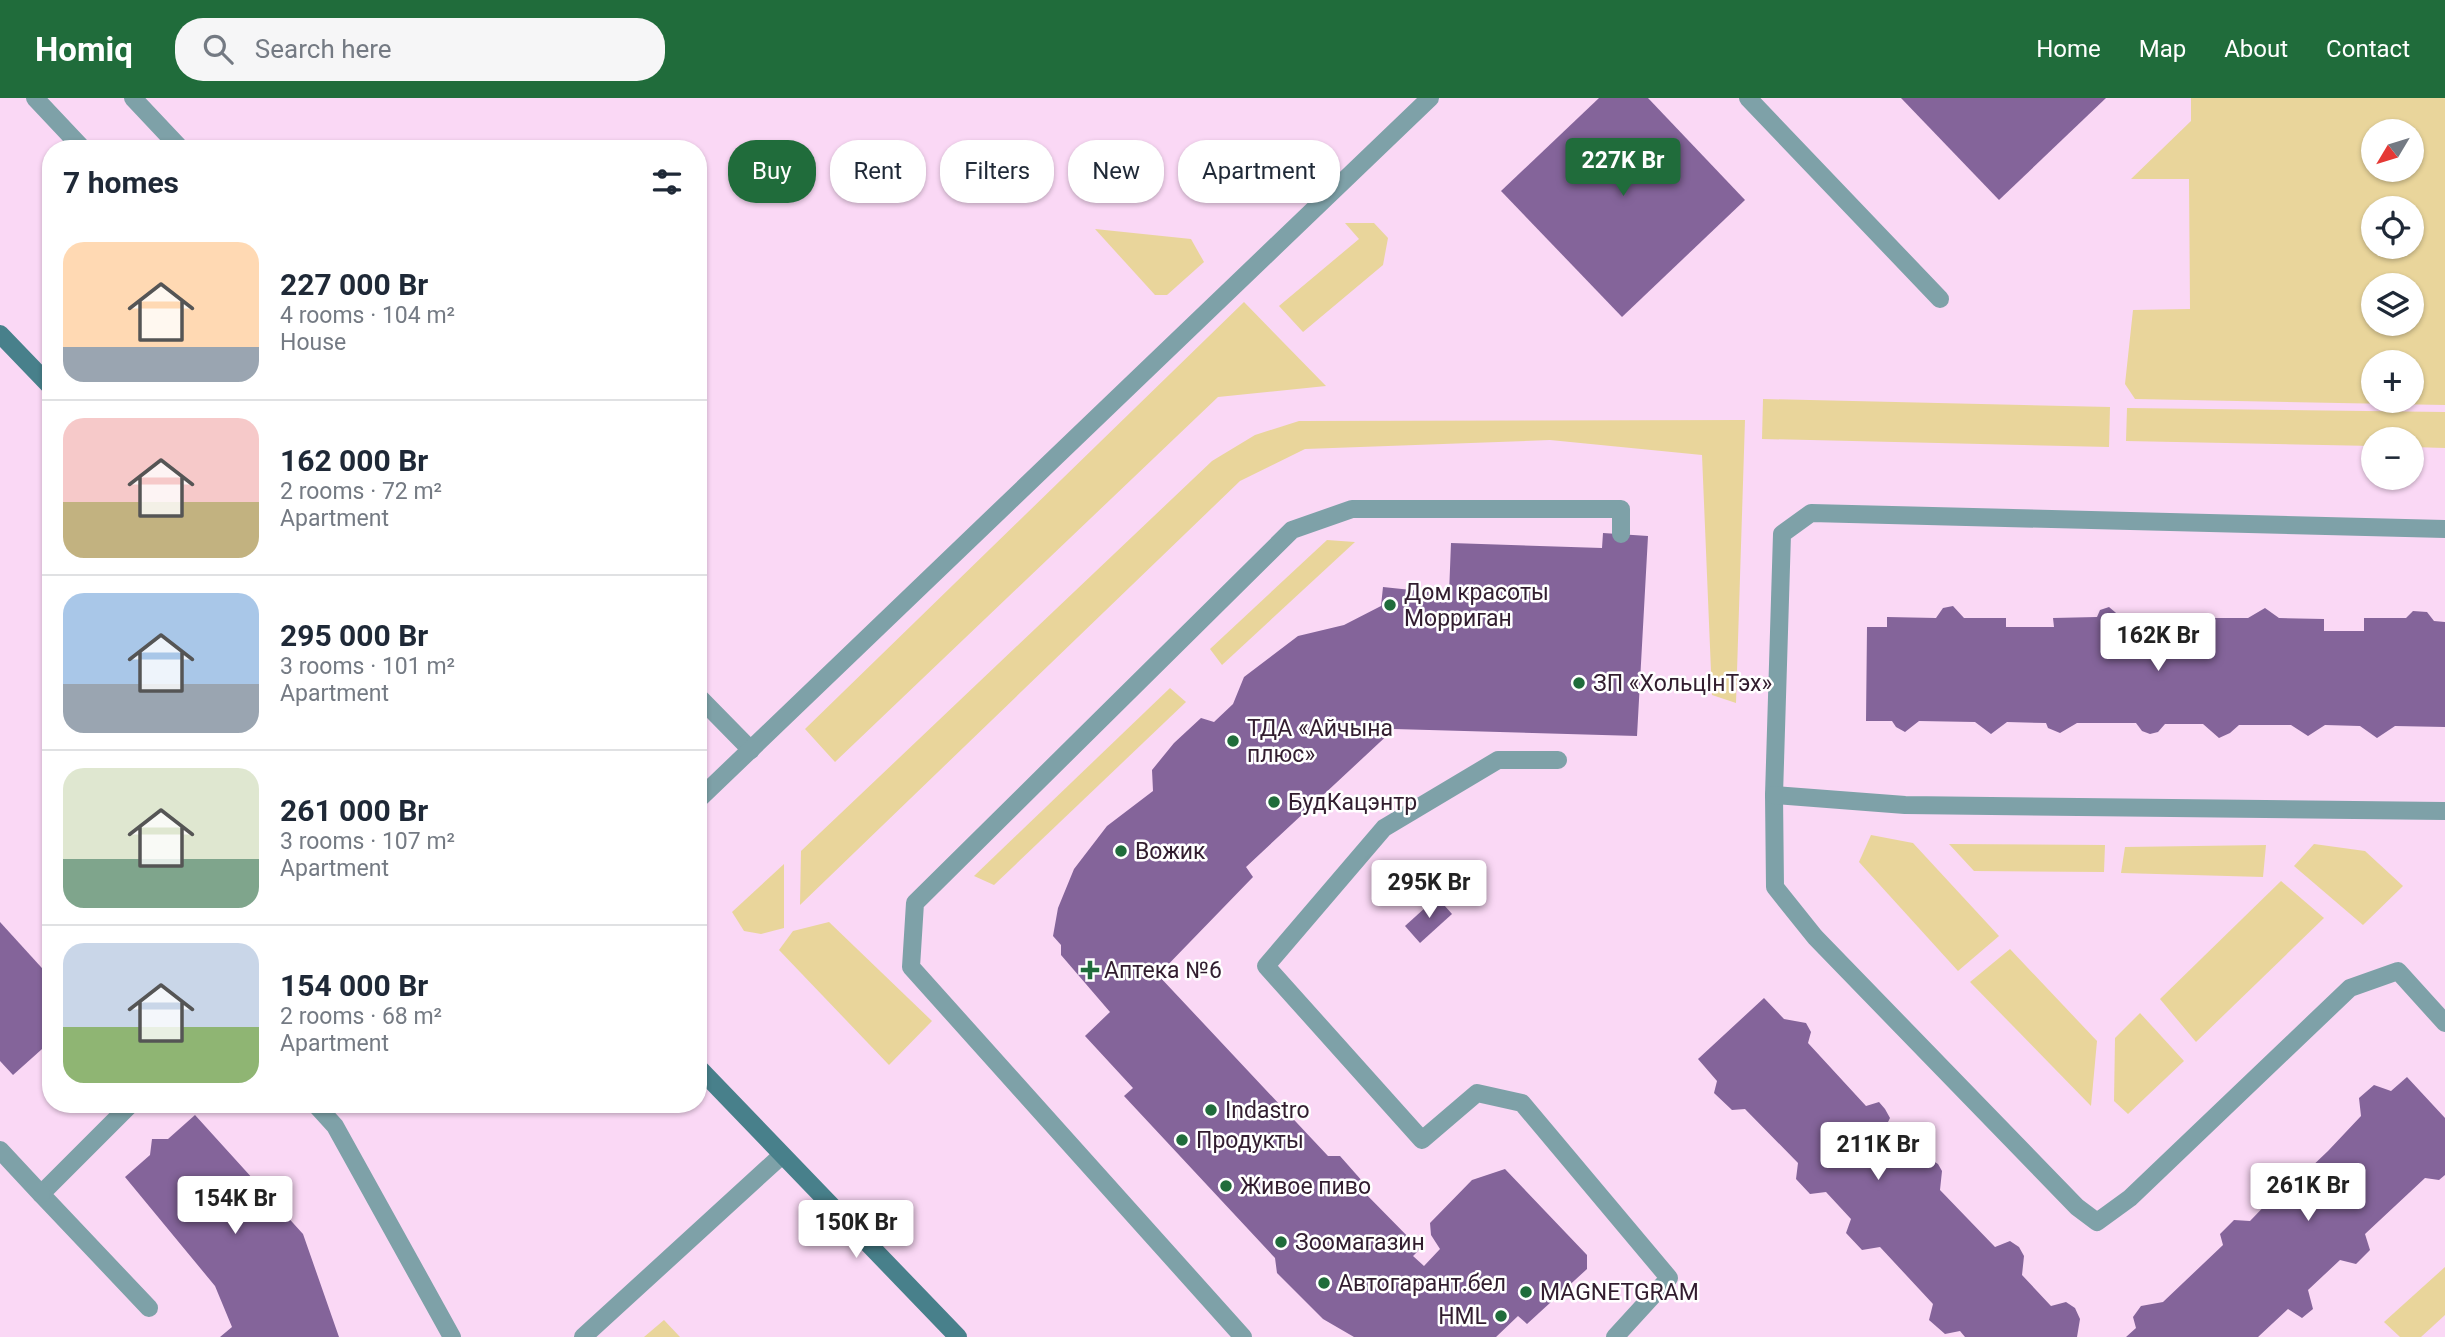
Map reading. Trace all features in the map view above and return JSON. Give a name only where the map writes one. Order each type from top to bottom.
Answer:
[{"type":"main road","points":[[0,334],[42,378]]},
{"type":"main road","points":[[707,1077],[958,1337]]},
{"type":"lane","points":[[35,98],[75,140]]},
{"type":"lane","points":[[133,98],[173,140]]},
{"type":"lane","points":[[707,792],[1430,98]]},
{"type":"lane","points":[[1748,98],[1940,299]]},
{"type":"lane","points":[[1243,1337],[911,967],[915,903],[1292,530],[1352,509],[1622,509],[1621,534]]},
{"type":"lane","points":[[2445,529],[1811,513],[1782,534],[1774,795],[1775,887],[1815,937],[2077,1207],[2097,1222],[2130,1198],[2350,988],[2398,971],[2445,1023]]},
{"type":"lane","points":[[707,705],[751,750]]},
{"type":"lane","points":[[1558,760],[1498,760],[1384,828],[1266,966],[1422,1140],[1477,1093],[1522,1103],[1669,1278],[1615,1337]]},
{"type":"lane","points":[[1774,795],[1905,805],[2445,811]]},
{"type":"lane","points":[[41,1194],[122,1113]]},
{"type":"lane","points":[[323,1113],[335,1126],[453,1337]]},
{"type":"lane","points":[[0,1150],[149,1308]]},
{"type":"lane","points":[[583,1337],[781,1156]]},
{"type":"shaded area","points":[[2191,98],[2445,98],[2445,405],[2424,405],[2424,350],[2361,350],[2361,403],[2135,399],[2125,384],[2133,310],[2190,309],[2189,179],[2131,179],[2191,121]]},
{"type":"shaded area","points":[[1345,223],[1374,223],[1388,238],[1383,265],[1303,332],[1279,306],[1359,239]]},
{"type":"shaded area","points":[[1095,229],[1191,239],[1204,262],[1167,295],[1155,295]]},
{"type":"shaded area","points":[[1244,302],[1326,386],[1218,397],[835,762],[805,729]]},
{"type":"shaded area","points":[[1763,399],[2110,407],[2109,447],[1762,439]]},
{"type":"shaded area","points":[[2127,408],[2445,412],[2445,448],[2424,447],[2424,427],[2361,427],[2361,446],[2126,441]]},
{"type":"shaded area","points":[[1745,420],[1736,703],[1712,695],[1702,455],[1550,440],[1305,449],[1240,481],[800,905],[801,851],[1212,461],[1255,435],[1299,421]]},
{"type":"shaded area","points":[[1327,540],[1355,542],[1222,665],[1210,649]]},
{"type":"shaded area","points":[[1170,688],[1186,702],[994,885],[974,876]]},
{"type":"shaded area","points":[[1871,835],[1913,843],[1999,936],[1958,971],[1859,862]]},
{"type":"shaded area","points":[[1949,844],[2105,845],[2104,872],[1974,871]]},
{"type":"shaded area","points":[[2314,844],[2365,851],[2403,886],[2363,925],[2294,866]]},
{"type":"shaded area","points":[[2266,845],[2263,877],[2121,873],[2125,847]]},
{"type":"shaded area","points":[[784,864],[784,928],[761,934],[744,931],[732,912]]},
{"type":"shaded area","points":[[2281,881],[2324,918],[2196,1042],[2160,999]]},
{"type":"shaded area","points":[[829,922],[932,1021],[889,1065],[779,950],[793,931]]},
{"type":"shaded area","points":[[2010,949],[2097,1041],[2091,1106],[1970,982]]},
{"type":"shaded area","points":[[2140,1013],[2184,1061],[2128,1114],[2114,1101],[2115,1038]]},
{"type":"shaded area","points":[[2445,1267],[2445,1315],[2421,1337],[2400,1337],[2384,1322]]},
{"type":"shaded area","points":[[664,1320],[680,1337],[644,1337]]},
{"type":"building","points":[[1599,98],[1648,98],[1745,200],[1622,317],[1501,191]]},
{"type":"building","points":[[1901,98],[2106,98],[1999,200]]},
{"type":"building","points":[[1603,533],[1648,536],[1637,736],[1394,729],[1246,867],[1253,877],[1158,975],[1328,1156],[1340,1156],[1363,1182],[1360,1188],[1420,1249],[1413,1256],[1424,1266],[1440,1249],[1431,1235],[1430,1223],[1472,1180],[1505,1169],[1587,1255],[1587,1269],[1527,1324],[1518,1316],[1496,1337],[1354,1337],[1323,1319],[1277,1273],[1275,1258],[1124,1096],[1133,1088],[1085,1036],[1110,1012],[1061,955],[1061,945],[1053,936],[1058,908],[1074,869],[1107,826],[1153,791],[1152,770],[1174,743],[1201,718],[1214,722],[1233,704],[1244,677],[1298,636],[1344,625],[1381,606],[1383,587],[1449,594],[1451,543],[1602,548]]},
{"type":"building","points":[[1953,606],[1964,618],[2006,618],[2006,627],[2054,627],[2053,618],[2097,617],[2100,610],[2109,607],[2122,618],[2161,619],[2161,629],[2211,630],[2211,618],[2248,618],[2265,608],[2279,618],[2324,619],[2324,631],[2364,631],[2364,618],[2406,618],[2413,611],[2427,612],[2434,621],[2445,622],[2445,727],[2395,726],[2377,738],[2360,726],[2325,725],[2308,736],[2291,725],[2239,725],[2219,738],[2203,724],[2165,724],[2158,732],[2150,734],[2142,731],[2136,723],[2077,723],[2060,733],[2048,728],[2046,723],[2007,722],[1991,734],[1975,722],[1919,721],[1905,732],[1892,721],[1866,721],[1867,627],[1887,627],[1887,617],[1936,618],[1943,608]]},
{"type":"building","points":[[1437,897],[1452,914],[1420,943],[1405,926]]},
{"type":"building","points":[[0,922],[42,968],[42,1049],[13,1075],[0,1061]]},
{"type":"building","points":[[1764,998],[1784,1019],[1806,1023],[1811,1032],[1808,1043],[1866,1106],[1879,1102],[1890,1118],[1885,1128],[1915,1160],[1930,1159],[1938,1164],[1942,1171],[1940,1190],[1995,1247],[2010,1241],[2019,1247],[2024,1256],[2022,1275],[2051,1306],[2066,1302],[2075,1308],[2080,1319],[2077,1337],[1965,1337],[1960,1331],[1945,1334],[1929,1320],[1933,1304],[1880,1247],[1862,1250],[1846,1233],[1851,1219],[1826,1192],[1810,1194],[1796,1179],[1798,1163],[1745,1109],[1732,1110],[1714,1093],[1717,1081],[1698,1059]]},
{"type":"building","points":[[2407,1077],[2445,1118],[2445,1175],[2439,1180],[2425,1178],[2365,1234],[2370,1250],[2356,1264],[2340,1260],[2308,1290],[2313,1309],[2302,1318],[2288,1309],[2258,1337],[2126,1337],[2136,1328],[2133,1317],[2141,1306],[2163,1302],[2223,1245],[2220,1234],[2234,1220],[2250,1221],[2277,1193],[2274,1181],[2288,1167],[2307,1171],[2328,1151],[2361,1116],[2359,1098],[2374,1085],[2391,1091]]},
{"type":"building","points":[[195,1115],[303,1234],[339,1337],[220,1337],[232,1327],[215,1286],[125,1177],[150,1155],[152,1139],[168,1139]]},
{"type":"place","name":"Дом красоты Морриган","points":[[1390,605]]},
{"type":"place","name":"ЗП «ХольцIнТэх»","points":[[1579,683]]},
{"type":"place","name":"ТДА «Айчына плюс»","points":[[1233,741]]},
{"type":"place","name":"БудКацэнтр","points":[[1274,802]]},
{"type":"place","name":"Вожик","points":[[1121,851]]},
{"type":"place","name":"Аптека №6","points":[[1090,970]]},
{"type":"place","name":"Indastro","points":[[1211,1110]]},
{"type":"place","name":"Продукты","points":[[1182,1140]]},
{"type":"place","name":"Живое пиво","points":[[1226,1186]]},
{"type":"place","name":"Зоомагазин","points":[[1281,1242]]},
{"type":"place","name":"Автогарант.бел","points":[[1324,1283]]},
{"type":"place","name":"MAGNETGRAM","points":[[1526,1292]]},
{"type":"place","name":"HML","points":[[1501,1316]]}]
